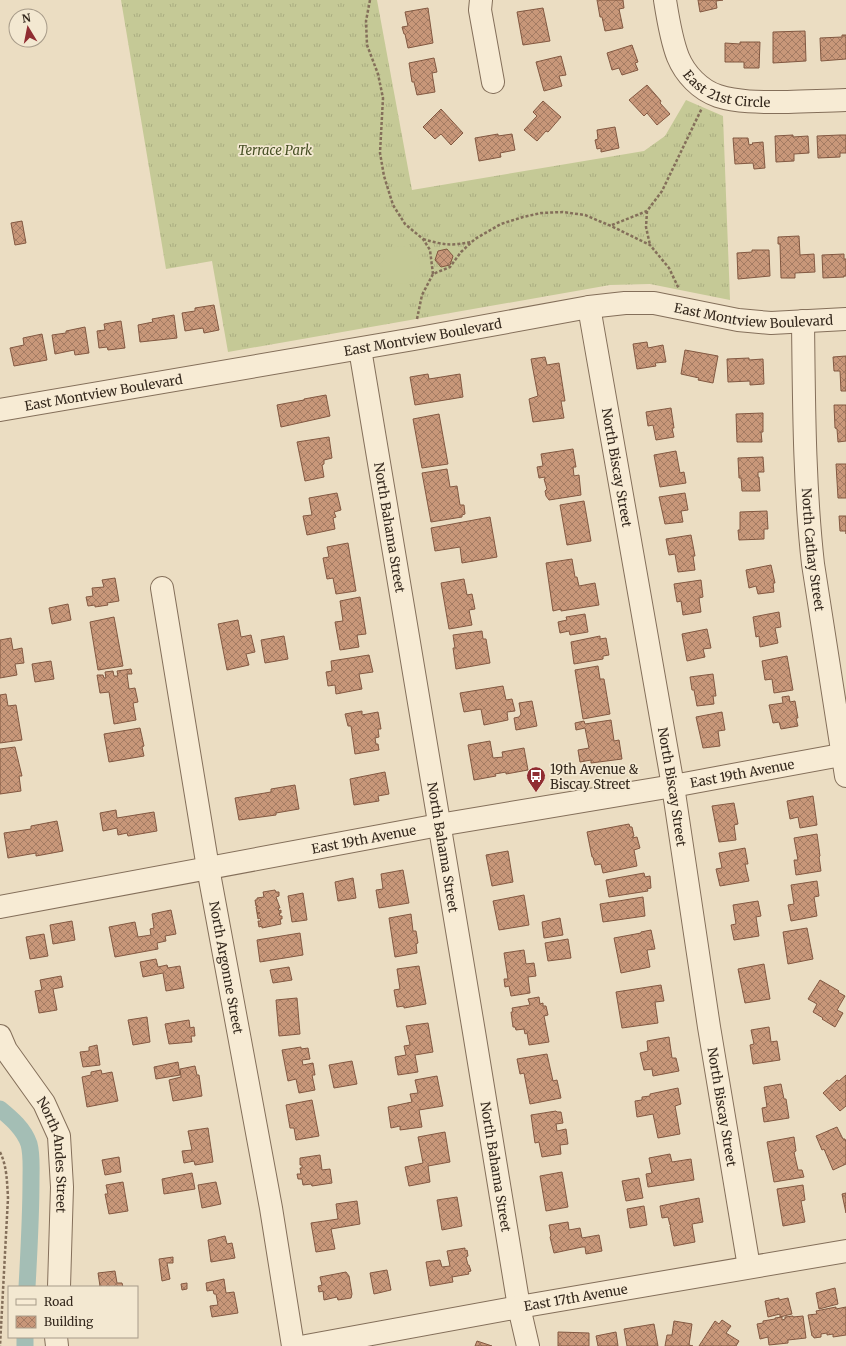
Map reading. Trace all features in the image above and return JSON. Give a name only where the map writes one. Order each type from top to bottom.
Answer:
[{"type":"street","points":[[481,0],[480,10],[493,82]]},
{"type":"street","name":"East 21st Circle","points":[[665,0],[671,34],[678,58],[687,73],[698,86],[730,99],[760,102],[846,100]]},
{"type":"street","name":"East Montview Boulevard","points":[[0,410],[360,349],[589,307],[639,302],[654,303],[738,320],[771,323],[846,319]]},
{"type":"street","name":"North Biscay Street","points":[[589,307],[673,786],[709,1027],[749,1267]]},
{"type":"street","name":"North Cathay Street","points":[[803,321],[809,529],[813,564],[844,754],[846,776]]},
{"type":"street","name":"North Bahama Street","points":[[360,349],[519,1307],[528,1346]]},
{"type":"street","name":"North Argonne Street","points":[[162,588],[208,868],[271,1208],[293,1346]]},
{"type":"street","name":"East 19th Avenue","points":[[0,907],[439,825],[673,786],[844,754]]},
{"type":"street","name":"North Andes Street","points":[[0,1036],[6,1050],[44,1103],[59,1136],[62,1187],[59,1286]]},
{"type":"street","name":"East 17th Avenue","points":[[306,1346],[519,1307],[846,1251]]},
{"type":"path","points":[[370,0],[366,22],[367,45],[378,74],[383,98],[380,153],[384,176],[393,205],[405,224],[423,239],[430,250],[434,274]]},
{"type":"path","points":[[611,226],[647,211],[662,191],[710,92]]},
{"type":"path","points":[[647,211],[646,227],[650,245]]},
{"type":"path","points":[[423,239],[443,245],[458,245],[472,241],[501,224],[523,217],[540,213],[563,212],[585,215],[650,245],[669,268],[681,295],[679,307]]},
{"type":"path","points":[[414,339],[422,295],[434,274],[450,267],[461,252],[472,241]]},
{"type":"path","points":[[0,1152],[5,1162],[8,1198],[0,1346]]},
{"type":"green space","name":"Terrace Park","points":[[121,0],[377,0],[412,190],[644,151],[665,136],[686,100],[723,116],[730,300],[650,284],[610,285],[228,352],[212,261],[166,269]]},
{"type":"green space","points":[[401,246],[411,249],[417,255],[420,265],[417,275],[411,281],[401,284],[391,281],[385,275],[382,265],[385,255],[391,249]]},
{"type":"building","points":[[597,0],[623,0],[624,8],[619,9],[623,28],[605,31],[602,17],[600,17]]},
{"type":"building","points":[[698,0],[723,0],[716,1],[717,8],[700,12]]},
{"type":"building","points":[[428,8],[433,43],[408,48],[402,27],[408,26],[405,12]]},
{"type":"building","points":[[543,8],[550,41],[523,45],[517,12]]},
{"type":"building","points":[[805,31],[806,61],[773,63],[773,32]]},
{"type":"building","points":[[842,35],[846,35],[846,59],[821,61],[820,38],[842,37]]},
{"type":"building","points":[[740,42],[760,42],[759,68],[744,68],[744,62],[725,62],[725,43],[740,44]]},
{"type":"building","points":[[632,45],[638,62],[635,63],[638,70],[622,75],[619,68],[612,70],[607,53]]},
{"type":"building","points":[[561,56],[566,75],[559,76],[562,86],[544,91],[536,62]]},
{"type":"building","points":[[434,58],[437,72],[432,73],[435,92],[417,95],[414,82],[412,82],[409,63]]},
{"type":"building","points":[[647,85],[670,114],[657,125],[647,113],[644,116],[629,100]]},
{"type":"building","points":[[543,101],[561,117],[548,132],[546,131],[537,141],[524,130],[537,116],[533,112]]},
{"type":"building","points":[[441,109],[463,133],[451,145],[441,134],[435,139],[423,127]]},
{"type":"building","points":[[615,127],[619,148],[601,152],[601,148],[597,149],[595,140],[598,139],[597,130]]},
{"type":"building","points":[[498,134],[498,136],[512,134],[515,150],[500,153],[501,157],[479,161],[475,138]]},
{"type":"building","points":[[793,135],[793,137],[808,136],[809,153],[794,154],[794,161],[776,162],[775,136]]},
{"type":"building","points":[[846,135],[846,153],[840,153],[840,157],[818,158],[817,136]]},
{"type":"building","points":[[733,138],[748,138],[749,145],[753,144],[752,143],[763,142],[765,168],[754,169],[753,163],[735,164]]},
{"type":"building","points":[[22,221],[26,243],[15,245],[11,223]]},
{"type":"building","points":[[799,236],[800,255],[814,254],[815,272],[795,273],[795,278],[781,278],[780,244],[778,244],[778,237]]},
{"type":"building","points":[[447,249],[453,256],[450,265],[441,267],[435,260],[438,251]]},
{"type":"building","points":[[752,250],[769,250],[770,276],[738,279],[737,253],[752,252]]},
{"type":"building","points":[[844,254],[844,259],[846,259],[846,276],[823,278],[822,255]]},
{"type":"building","points":[[214,305],[219,330],[204,333],[203,328],[185,331],[182,313],[195,311],[195,308]]},
{"type":"building","points":[[174,315],[177,338],[140,342],[138,325],[153,322],[152,319]]},
{"type":"building","points":[[121,321],[125,348],[108,350],[107,347],[99,348],[97,331],[105,330],[104,324]]},
{"type":"building","points":[[85,327],[89,353],[75,355],[74,350],[55,354],[52,335],[66,333],[66,331]]},
{"type":"building","points":[[42,334],[47,360],[14,366],[10,348],[24,345],[23,338]]},
{"type":"building","points":[[647,342],[648,348],[663,345],[666,362],[655,363],[656,366],[637,369],[633,344]]},
{"type":"building","points":[[685,350],[718,356],[713,383],[681,374]]},
{"type":"building","points":[[846,356],[846,391],[841,391],[840,371],[834,371],[833,357]]},
{"type":"building","points":[[545,357],[547,365],[559,363],[565,401],[561,401],[564,418],[533,422],[529,399],[538,396],[531,359]]},
{"type":"building","points":[[749,358],[749,360],[763,359],[764,384],[750,385],[750,381],[728,382],[727,359]]},
{"type":"building","points":[[428,374],[429,379],[460,374],[463,397],[415,405],[410,377]]},
{"type":"building","points":[[326,395],[330,416],[281,427],[277,405]]},
{"type":"building","points":[[834,405],[846,405],[846,441],[838,442],[837,429],[835,428]]},
{"type":"building","points":[[671,408],[674,437],[656,440],[653,425],[648,426],[646,412]]},
{"type":"building","points":[[763,413],[763,432],[761,432],[762,442],[737,442],[736,414]]},
{"type":"building","points":[[439,414],[448,464],[422,468],[413,419]]},
{"type":"building","points":[[329,437],[332,458],[324,460],[324,464],[322,465],[324,477],[305,481],[297,442]]},
{"type":"building","points":[[573,449],[576,467],[573,467],[574,476],[579,475],[581,495],[549,500],[545,491],[547,489],[544,479],[545,477],[539,478],[537,467],[543,466],[541,454]]},
{"type":"building","points":[[676,451],[680,473],[684,472],[686,483],[660,487],[654,455]]},
{"type":"building","points":[[763,457],[764,472],[758,472],[760,491],[742,491],[741,478],[739,478],[738,458]]},
{"type":"building","points":[[836,464],[846,464],[846,498],[838,498]]},
{"type":"building","points":[[447,469],[450,487],[457,486],[460,505],[464,505],[465,514],[462,515],[462,517],[431,522],[422,473]]},
{"type":"building","points":[[337,493],[341,510],[334,512],[336,517],[333,518],[335,529],[307,535],[303,516],[312,515],[309,498]]},
{"type":"building","points":[[685,493],[688,510],[681,511],[683,522],[665,524],[659,497]]},
{"type":"building","points":[[584,501],[591,541],[567,545],[560,505]]},
{"type":"building","points":[[767,511],[768,529],[764,529],[764,539],[739,540],[738,530],[740,530],[740,512]]},
{"type":"building","points":[[839,516],[846,516],[846,531],[840,531]]},
{"type":"building","points":[[490,517],[497,557],[462,563],[460,547],[435,551],[431,528]]},
{"type":"building","points":[[691,535],[695,556],[693,556],[695,570],[678,572],[675,554],[669,555],[666,539]]},
{"type":"building","points":[[348,543],[356,591],[336,594],[333,578],[327,579],[323,558],[329,557],[327,547]]},
{"type":"building","points":[[572,559],[575,577],[577,577],[579,586],[595,583],[599,605],[553,611],[546,563]]},
{"type":"building","points":[[771,565],[775,583],[773,583],[774,592],[758,594],[756,586],[749,588],[746,570]]},
{"type":"building","points":[[115,578],[119,601],[107,603],[108,605],[95,607],[95,605],[88,606],[86,597],[93,596],[92,588],[104,587],[102,580]]},
{"type":"building","points":[[464,579],[467,595],[472,594],[475,609],[469,610],[472,625],[449,629],[441,583]]},
{"type":"building","points":[[701,580],[703,597],[699,598],[701,612],[683,615],[681,601],[677,602],[674,584]]},
{"type":"building","points":[[360,597],[366,634],[357,635],[359,647],[340,650],[335,622],[343,621],[340,601]]},
{"type":"building","points":[[68,604],[71,620],[52,624],[49,608]]},
{"type":"building","points":[[779,612],[781,627],[775,628],[778,643],[760,647],[759,636],[756,637],[753,617]]},
{"type":"building","points":[[585,614],[588,632],[570,635],[569,631],[560,633],[558,622],[567,620],[566,617]]},
{"type":"building","points":[[114,617],[123,666],[98,670],[90,622]]},
{"type":"building","points":[[238,620],[241,637],[251,635],[255,652],[246,654],[249,665],[227,670],[218,624]]},
{"type":"building","points":[[707,629],[711,648],[703,649],[705,657],[687,661],[682,634]]},
{"type":"building","points":[[482,631],[483,639],[486,639],[490,663],[456,669],[453,635]]},
{"type":"building","points":[[284,636],[288,659],[265,663],[261,640]]},
{"type":"building","points":[[600,636],[600,639],[606,638],[609,655],[603,656],[603,659],[574,664],[571,642]]},
{"type":"building","points":[[11,638],[13,650],[22,648],[24,663],[15,664],[17,675],[0,678],[0,640]]},
{"type":"building","points":[[369,655],[373,672],[359,674],[362,689],[336,694],[335,685],[328,686],[326,672],[332,671],[331,661]]},
{"type":"building","points":[[787,656],[793,690],[774,693],[772,679],[765,680],[762,661]]},
{"type":"building","points":[[51,661],[54,679],[35,682],[32,664]]},
{"type":"building","points":[[598,666],[600,679],[604,679],[610,714],[583,719],[575,670]]},
{"type":"building","points":[[131,669],[132,674],[127,674],[129,689],[135,688],[138,702],[133,703],[136,720],[114,724],[109,692],[100,693],[97,675],[103,675],[104,678],[106,678],[105,672],[113,671],[114,676],[118,676],[117,671]]},
{"type":"building","points":[[713,674],[716,696],[713,696],[714,704],[697,706],[690,677]]},
{"type":"building","points":[[503,686],[506,700],[512,699],[515,711],[507,712],[508,720],[484,725],[481,709],[464,712],[460,693]]},
{"type":"building","points":[[6,694],[8,706],[16,705],[22,740],[0,743],[0,695]]},
{"type":"building","points":[[789,696],[790,702],[795,701],[798,726],[781,729],[779,722],[773,723],[769,705],[783,703],[782,697]]},
{"type":"building","points":[[532,701],[537,726],[516,730],[514,718],[519,717],[521,714],[519,703]]},
{"type":"building","points":[[362,711],[362,715],[378,712],[381,729],[378,729],[379,737],[375,738],[379,750],[355,754],[351,726],[348,726],[345,714]]},
{"type":"building","points":[[722,712],[725,730],[718,731],[720,746],[703,748],[696,717]]},
{"type":"building","points":[[611,720],[614,741],[619,740],[622,759],[591,763],[591,760],[580,762],[578,750],[589,748],[585,728],[576,730],[575,723],[584,721],[585,724]]},
{"type":"building","points":[[140,728],[144,746],[142,747],[144,756],[109,762],[104,734]]},
{"type":"building","points":[[490,741],[493,758],[503,757],[502,752],[524,748],[528,770],[506,774],[506,772],[495,774],[496,776],[474,780],[468,745]]},
{"type":"building","points":[[15,747],[22,776],[19,776],[21,791],[0,794],[0,749]]},
{"type":"building","points":[[385,772],[389,794],[378,796],[379,801],[354,805],[350,779]]},
{"type":"building","points":[[295,785],[299,809],[276,813],[276,815],[239,820],[235,798],[271,792],[271,789]]},
{"type":"building","points":[[813,796],[817,825],[800,828],[798,817],[790,819],[787,801]]},
{"type":"building","points":[[734,803],[738,824],[734,825],[736,840],[719,842],[712,806]]},
{"type":"building","points":[[116,810],[117,818],[154,812],[157,831],[128,836],[127,833],[118,835],[117,828],[103,831],[100,813]]},
{"type":"building","points":[[57,821],[63,851],[36,856],[36,853],[8,858],[4,833],[31,829],[31,826]]},
{"type":"building","points":[[629,824],[630,827],[632,827],[634,836],[632,838],[637,837],[640,848],[634,850],[637,866],[603,873],[601,864],[595,865],[587,832]]},
{"type":"building","points":[[817,834],[821,871],[796,875],[794,860],[798,860],[794,838]]},
{"type":"building","points":[[745,848],[748,864],[745,864],[749,881],[720,886],[716,869],[722,868],[719,853]]},
{"type":"building","points":[[508,851],[513,882],[492,886],[486,855]]},
{"type":"building","points":[[403,870],[409,903],[379,908],[376,890],[383,889],[381,874]]},
{"type":"building","points":[[644,873],[645,877],[650,876],[651,888],[647,889],[648,891],[609,897],[606,880]]},
{"type":"building","points":[[353,878],[356,898],[338,901],[335,882]]},
{"type":"building","points":[[817,881],[819,896],[814,897],[817,916],[791,921],[788,905],[794,904],[791,885]]},
{"type":"building","points":[[275,890],[276,892],[279,892],[279,896],[276,897],[280,908],[278,908],[279,911],[281,910],[281,913],[279,913],[280,916],[282,916],[282,919],[280,919],[281,924],[262,928],[262,926],[259,927],[258,921],[261,921],[260,918],[258,919],[256,907],[258,906],[256,906],[255,900],[257,900],[257,898],[264,897],[263,892]]},
{"type":"building","points":[[303,893],[307,920],[292,922],[288,896]]},
{"type":"building","points":[[524,895],[529,925],[499,930],[493,901]]},
{"type":"building","points":[[643,897],[645,916],[603,922],[600,904]]},
{"type":"building","points":[[758,901],[761,916],[756,917],[759,936],[734,940],[731,925],[736,924],[733,905]]},
{"type":"building","points":[[171,910],[176,934],[165,936],[166,941],[157,943],[158,949],[115,957],[109,927],[135,922],[138,937],[151,935],[150,929],[154,928],[152,914]]},
{"type":"building","points":[[411,914],[413,931],[416,931],[418,943],[416,944],[417,953],[395,957],[389,918]]},
{"type":"building","points":[[560,918],[563,935],[544,938],[542,922]]},
{"type":"building","points":[[72,921],[75,940],[53,944],[50,925]]},
{"type":"building","points":[[807,928],[813,959],[788,964],[783,932]]},
{"type":"building","points":[[651,930],[655,949],[647,950],[650,967],[621,973],[614,938]]},
{"type":"building","points":[[300,933],[303,955],[260,962],[257,940]]},
{"type":"building","points":[[44,934],[48,956],[30,959],[26,937]]},
{"type":"building","points":[[568,939],[571,958],[548,961],[545,943]]},
{"type":"building","points":[[524,950],[526,964],[534,963],[536,976],[528,977],[530,993],[511,996],[509,986],[505,987],[504,979],[508,979],[504,953]]},
{"type":"building","points":[[156,959],[158,967],[167,965],[168,968],[180,966],[184,988],[166,991],[163,973],[143,977],[140,962]]},
{"type":"building","points":[[764,964],[770,999],[745,1003],[738,969]]},
{"type":"building","points":[[419,966],[426,1004],[404,1008],[404,1006],[397,1007],[394,990],[400,989],[397,969]]},
{"type":"building","points":[[289,967],[292,980],[273,983],[270,970]]},
{"type":"building","points":[[61,976],[63,987],[53,989],[57,1010],[39,1013],[35,991],[42,990],[40,980]]},
{"type":"building","points":[[820,980],[845,996],[837,1010],[843,1013],[835,1027],[813,1012],[817,1004],[808,999]]},
{"type":"building","points":[[661,985],[664,1001],[655,1002],[658,1023],[622,1028],[616,992]]},
{"type":"building","points":[[539,997],[540,1004],[543,1003],[543,1006],[546,1006],[548,1015],[544,1016],[549,1042],[529,1045],[527,1033],[525,1034],[524,1029],[516,1030],[515,1027],[513,1027],[511,1012],[513,1012],[512,1008],[530,1005],[528,999]]},
{"type":"building","points":[[297,998],[300,1034],[279,1036],[276,1000]]},
{"type":"building","points":[[147,1017],[150,1042],[133,1045],[128,1020]]},
{"type":"building","points":[[189,1020],[190,1028],[194,1027],[195,1036],[191,1036],[192,1042],[169,1044],[165,1024]]},
{"type":"building","points":[[428,1023],[433,1052],[415,1055],[418,1072],[398,1075],[395,1057],[406,1055],[404,1046],[410,1045],[406,1026]]},
{"type":"building","points":[[769,1027],[771,1042],[777,1041],[780,1060],[753,1064],[750,1045],[754,1044],[751,1030]]},
{"type":"building","points":[[669,1037],[672,1058],[676,1058],[679,1071],[653,1076],[652,1069],[644,1070],[640,1053],[648,1051],[647,1041]]},
{"type":"building","points":[[97,1045],[100,1065],[83,1067],[80,1052],[89,1051],[89,1047]]},
{"type":"building","points":[[301,1047],[301,1049],[308,1048],[310,1059],[302,1060],[303,1065],[313,1063],[315,1075],[312,1075],[315,1090],[299,1093],[296,1079],[288,1081],[282,1050]]},
{"type":"building","points":[[547,1054],[553,1081],[557,1080],[561,1098],[530,1104],[524,1073],[520,1074],[517,1059]]},
{"type":"building","points":[[352,1061],[357,1084],[334,1088],[329,1065]]},
{"type":"building","points":[[178,1062],[180,1075],[156,1079],[154,1067]]},
{"type":"building","points":[[195,1066],[197,1075],[199,1075],[202,1096],[173,1101],[169,1080],[181,1077],[180,1069]]},
{"type":"building","points":[[101,1070],[102,1074],[112,1072],[118,1101],[87,1107],[82,1077],[91,1075],[91,1072]]},
{"type":"building","points":[[846,1075],[846,1106],[840,1111],[823,1093],[837,1080],[839,1081]]},
{"type":"building","points":[[437,1076],[443,1106],[419,1110],[422,1127],[400,1130],[400,1126],[391,1128],[388,1107],[412,1102],[410,1094],[418,1093],[415,1080]]},
{"type":"building","points":[[781,1084],[784,1099],[786,1099],[789,1118],[764,1122],[762,1108],[767,1107],[764,1087]]},
{"type":"building","points":[[678,1088],[681,1104],[675,1106],[680,1134],[658,1138],[653,1114],[637,1117],[635,1101],[642,1100],[642,1097],[650,1096],[650,1094]]},
{"type":"building","points":[[312,1100],[319,1136],[296,1140],[294,1128],[290,1128],[286,1105]]},
{"type":"building","points":[[556,1111],[561,1112],[563,1123],[556,1124],[557,1131],[566,1129],[568,1144],[560,1145],[561,1154],[542,1157],[539,1142],[535,1143],[531,1115]]},
{"type":"building","points":[[837,1127],[846,1142],[846,1164],[833,1170],[824,1149],[822,1150],[816,1136]]},
{"type":"building","points":[[208,1128],[213,1162],[195,1165],[194,1161],[184,1163],[182,1151],[192,1150],[188,1131]]},
{"type":"building","points":[[445,1132],[450,1162],[428,1166],[430,1182],[409,1186],[405,1167],[423,1163],[418,1137]]},
{"type":"building","points":[[794,1137],[796,1151],[794,1152],[798,1170],[802,1170],[804,1177],[774,1182],[767,1142]]},
{"type":"building","points":[[670,1154],[672,1162],[691,1159],[694,1180],[648,1187],[646,1174],[652,1173],[649,1158]]},
{"type":"building","points":[[320,1155],[322,1170],[330,1169],[332,1183],[312,1186],[311,1184],[303,1185],[302,1179],[298,1179],[297,1174],[301,1174],[300,1168],[302,1168],[302,1165],[300,1165],[300,1158]]},
{"type":"building","points":[[119,1157],[121,1172],[105,1175],[102,1160]]},
{"type":"building","points":[[562,1172],[568,1207],[546,1211],[540,1176]]},
{"type":"building","points":[[192,1173],[195,1189],[164,1194],[162,1179]]},
{"type":"building","points":[[639,1178],[643,1198],[626,1201],[622,1181]]},
{"type":"building","points":[[123,1182],[128,1211],[109,1214],[105,1194],[108,1194],[106,1185]]},
{"type":"building","points":[[216,1182],[221,1204],[202,1208],[198,1185]]},
{"type":"building","points":[[803,1185],[805,1200],[801,1201],[805,1222],[783,1226],[777,1189]]},
{"type":"building","points":[[846,1193],[846,1213],[842,1194]]},
{"type":"building","points":[[457,1197],[462,1226],[442,1230],[437,1200]]},
{"type":"building","points":[[699,1198],[703,1222],[692,1224],[695,1242],[674,1246],[671,1225],[668,1217],[662,1218],[660,1206]]},
{"type":"building","points":[[357,1201],[360,1224],[331,1229],[335,1249],[316,1252],[311,1223],[338,1219],[336,1204]]},
{"type":"building","points":[[644,1206],[647,1225],[630,1228],[627,1209]]},
{"type":"building","points":[[568,1222],[569,1230],[580,1228],[582,1238],[599,1235],[602,1251],[586,1254],[585,1247],[582,1247],[554,1253],[549,1225]]},
{"type":"building","points":[[225,1236],[227,1244],[232,1243],[235,1258],[211,1262],[208,1240]]},
{"type":"building","points":[[465,1248],[465,1251],[467,1250],[468,1256],[466,1257],[471,1271],[468,1272],[469,1274],[452,1277],[453,1282],[430,1286],[426,1262],[440,1260],[442,1267],[450,1266],[447,1251]]},
{"type":"building","points":[[173,1257],[173,1263],[167,1263],[170,1279],[162,1281],[159,1259]]},
{"type":"building","points":[[387,1270],[391,1290],[374,1294],[370,1273]]},
{"type":"building","points":[[115,1271],[117,1283],[122,1283],[123,1286],[100,1286],[98,1273]]},
{"type":"building","points":[[346,1272],[349,1276],[352,1294],[351,1298],[338,1300],[337,1297],[324,1300],[323,1291],[319,1292],[318,1286],[322,1285],[320,1277]]},
{"type":"building","points":[[224,1279],[226,1293],[234,1292],[238,1313],[212,1317],[210,1306],[218,1305],[216,1294],[214,1294],[213,1290],[207,1291],[206,1283]]},
{"type":"building","points":[[187,1283],[187,1289],[182,1290],[181,1284]]},
{"type":"building","points":[[835,1288],[838,1304],[819,1309],[816,1293]]},
{"type":"building","points":[[779,1298],[779,1300],[788,1298],[792,1314],[780,1317],[780,1314],[768,1317],[765,1301]]},
{"type":"building","points":[[836,1307],[836,1309],[846,1307],[846,1335],[833,1337],[833,1334],[827,1335],[827,1333],[821,1334],[821,1337],[814,1338],[812,1336],[808,1315],[817,1314],[816,1311]]},
{"type":"building","points":[[803,1316],[806,1338],[788,1340],[788,1343],[769,1345],[768,1337],[760,1339],[757,1324],[775,1318],[782,1317],[782,1320],[785,1319],[785,1317]]},
{"type":"building","points":[[722,1320],[731,1326],[726,1333],[739,1341],[736,1346],[699,1346],[715,1321],[719,1324]]},
{"type":"building","points":[[674,1321],[692,1324],[689,1345],[693,1346],[665,1346],[667,1335],[672,1335]]},
{"type":"building","points":[[654,1324],[658,1346],[627,1346],[624,1329]]},
{"type":"building","points":[[558,1332],[589,1333],[589,1346],[558,1346]]},
{"type":"building","points":[[616,1332],[618,1346],[598,1346],[596,1336]]},
{"type":"building","points":[[477,1341],[492,1346],[475,1346]]},
{"type":"waterway","points":[[0,1109],[21,1129],[30,1148],[31,1207],[27,1286]]},
{"type":"waterway","points":[[25,1338],[25,1346]]},
{"type":"place","name":"19th Avenue & Biscay Street","points":[[536,793]]}]
